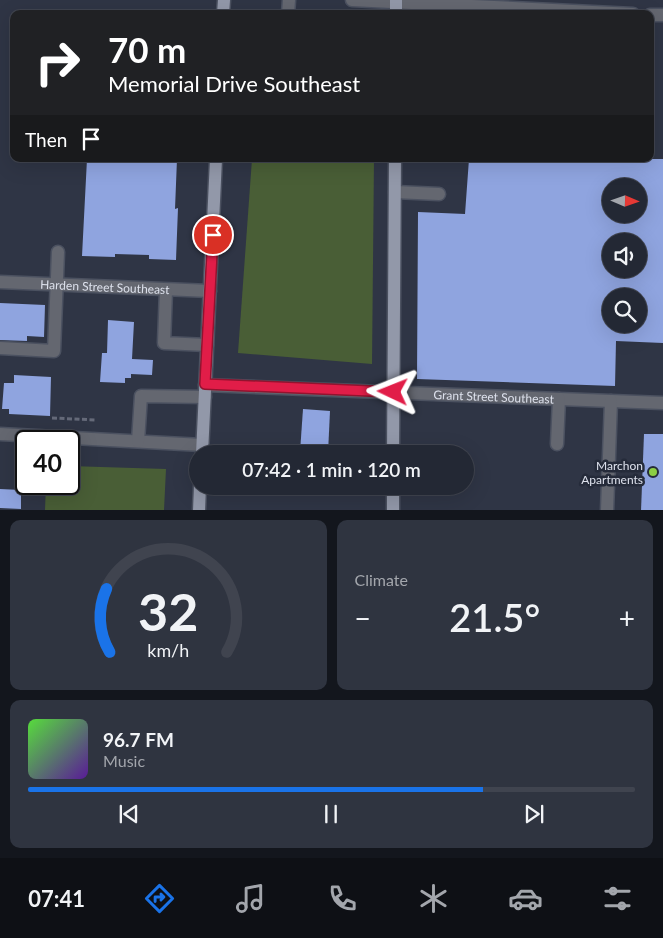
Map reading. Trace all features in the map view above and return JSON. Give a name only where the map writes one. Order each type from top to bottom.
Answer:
[{"type":"main road","points":[[202,445],[216,162]]},
{"type":"main road","points":[[393,445],[395,162]]},
{"type":"main road","points":[[199,510],[200,495]]},
{"type":"main road","points":[[393,495],[393,510]]},
{"type":"street","points":[[352,0],[396,5],[527,10]]},
{"type":"street","points":[[395,192],[439,194]]},
{"type":"street","points":[[0,348],[54,351],[58,252]]},
{"type":"street","name":"Harden Street Southeast","points":[[0,282],[210,292]]},
{"type":"street","points":[[166,290],[164,343],[207,345]]},
{"type":"street","name":"Grant Street Southeast","points":[[138,441],[141,396],[205,391],[393,392],[663,403]]},
{"type":"street","points":[[557,444],[559,399]]},
{"type":"street","points":[[607,510],[611,401]]},
{"type":"street","points":[[0,434],[138,441],[189,447]]},
{"type":"path","points":[[52,418],[96,420]]},
{"type":"green space","points":[[252,162],[374,162],[372,364],[238,353]]},
{"type":"green space","points":[[80,466],[166,469],[164,510],[45,510],[46,495],[80,495]]},
{"type":"building","points":[[654,159],[663,159],[663,343],[616,341],[615,386],[417,379],[418,212],[465,214],[469,162],[654,162]]},
{"type":"building","points":[[87,162],[177,162],[175,209],[178,208],[176,260],[149,259],[149,255],[115,254],[115,257],[82,256]]},
{"type":"building","points":[[0,303],[45,305],[44,337],[27,336],[27,341],[0,340]]},
{"type":"building","points":[[108,320],[134,322],[132,359],[153,360],[152,375],[131,374],[131,378],[125,378],[125,383],[100,382],[102,353],[107,353]]},
{"type":"building","points":[[14,375],[51,377],[50,416],[9,414],[9,409],[2,409],[4,383],[14,383]]},
{"type":"building","points":[[303,409],[330,411],[328,445],[300,445]]},
{"type":"building","name":"Marchon Apartments","points":[[644,434],[663,434],[663,510],[641,510]]},
{"type":"building","points":[[0,489],[15,490],[15,495],[21,495],[21,509],[0,508]]},
{"type":"place","name":"Marchon Apartments","points":[[653,472]]},
{"type":"route","points":[[213,235],[205,384],[393,392]]}]
